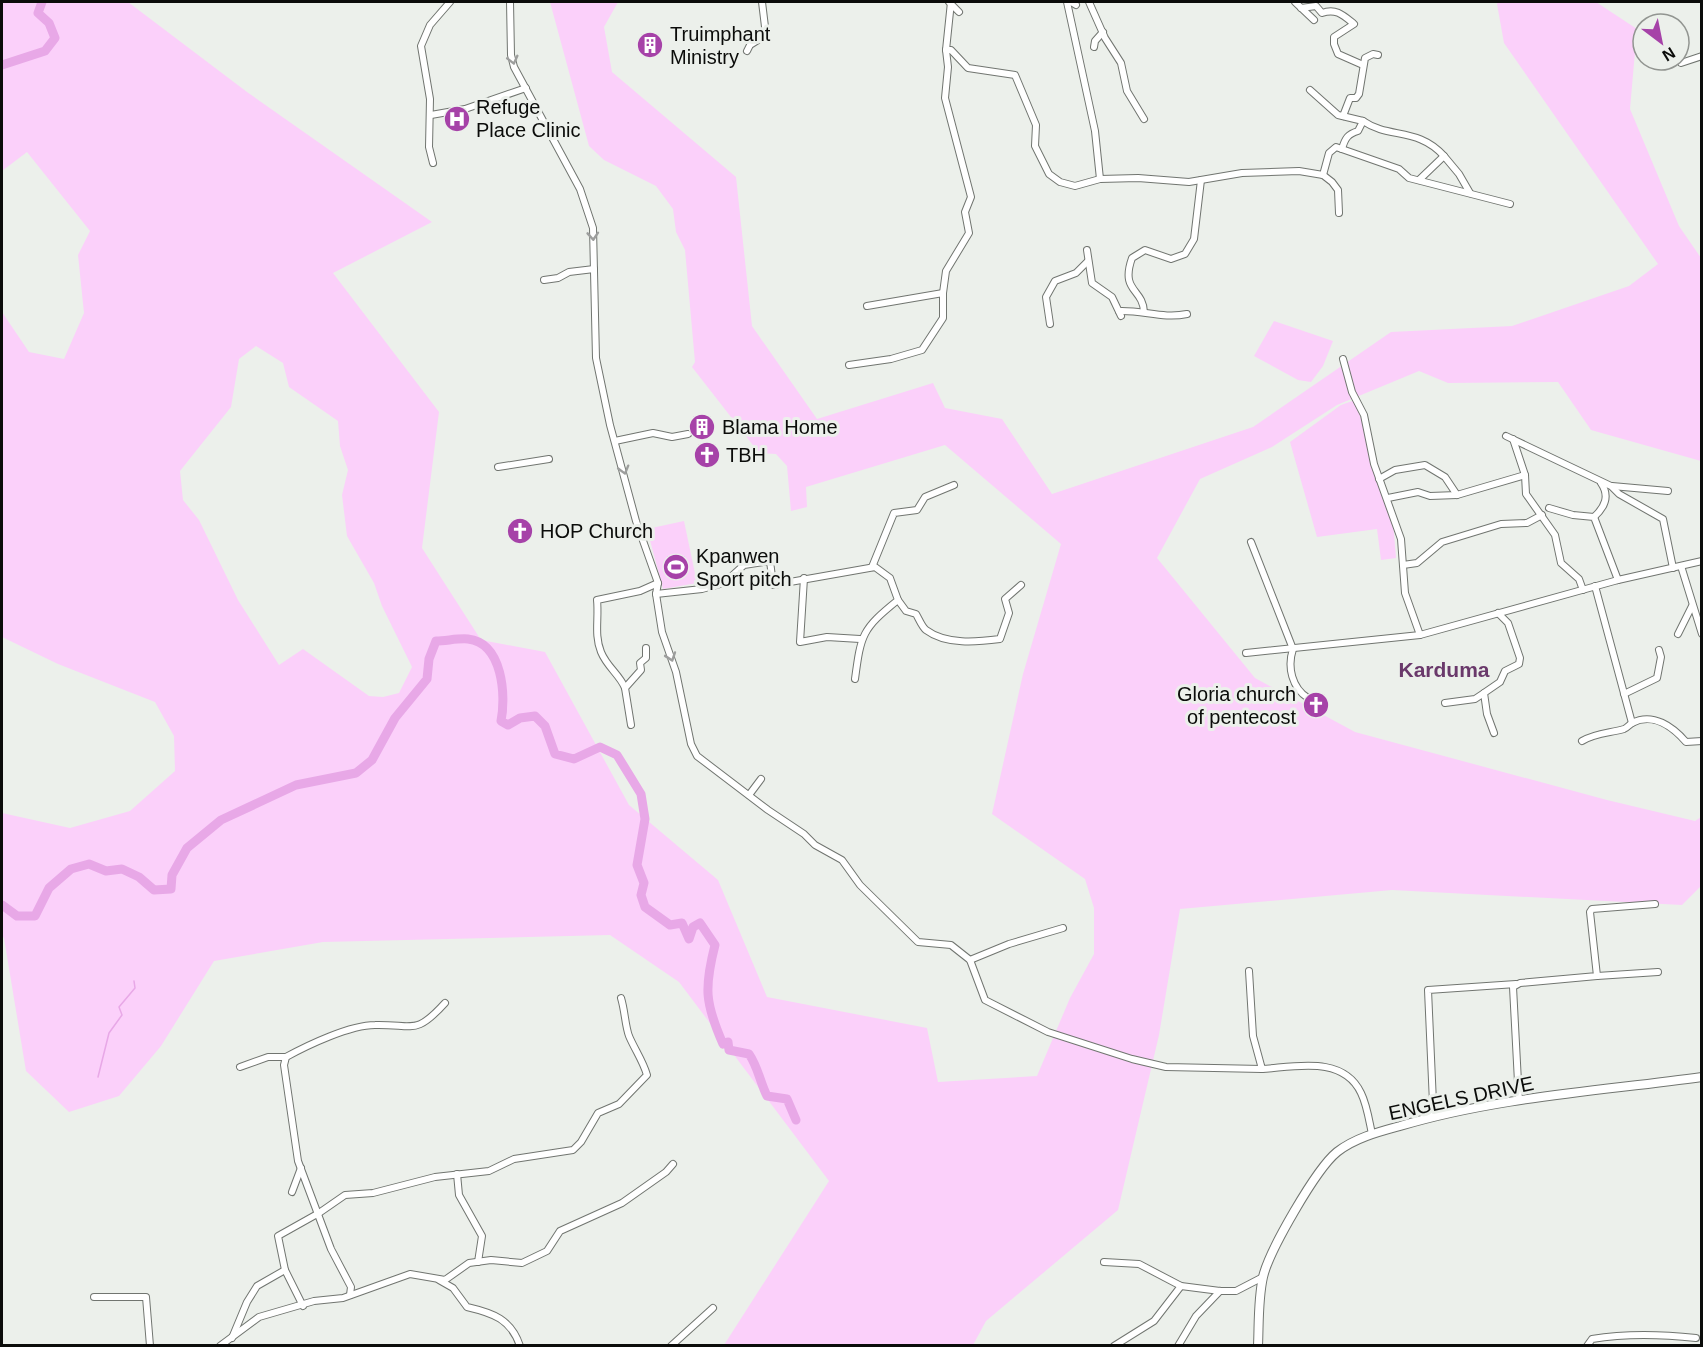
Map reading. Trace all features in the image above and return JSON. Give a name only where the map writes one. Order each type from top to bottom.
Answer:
[{"type":"street","points":[[433,163],[429,147],[430,116],[421,46],[430,25],[450,2]]},
{"type":"street","points":[[510,2],[511,55],[580,189],[592,228],[596,358],[636,521],[658,583],[656,594],[662,632],[676,672],[690,744],[698,756],[804,834],[815,845],[842,860],[860,885],[918,942],[951,945],[970,960],[985,1000],[1048,1032],[1103,1051],[1166,1067],[1262,1069],[1317,1065],[1338,1070],[1360,1090],[1372,1134]]},
{"type":"street","points":[[747,51],[750,45],[766,35],[762,2]]},
{"type":"street","points":[[950,2],[959,12]]},
{"type":"street","points":[[849,365],[891,359],[922,350],[944,318],[943,293],[946,271],[969,233],[965,212],[971,197],[945,98],[950,2]]},
{"type":"street","points":[[1066,2],[1095,131],[1100,179]]},
{"type":"street","points":[[1089,2],[1102,32],[1121,63],[1127,91],[1144,119]]},
{"type":"street","points":[[1295,2],[1314,20]]},
{"type":"street","points":[[1301,8],[1317,6],[1322,13],[1336,11],[1354,24],[1334,38],[1334,44],[1338,54],[1363,65]]},
{"type":"street","points":[[1094,46],[1102,32]]},
{"type":"street","points":[[946,50],[951,50],[968,68],[1015,75],[1036,125],[1035,146],[1049,174],[1060,182],[1075,186],[1100,179],[1200,180],[1242,173],[1287,171],[1323,176],[1338,190],[1339,213]]},
{"type":"street","points":[[1343,116],[1350,98],[1356,98],[1359,94],[1363,65],[1368,56],[1378,55]]},
{"type":"street","points":[[430,116],[465,109],[526,88]]},
{"type":"street","points":[[1310,90],[1343,116],[1412,135],[1435,146],[1459,174],[1470,193]]},
{"type":"street","points":[[1342,149],[1344,140],[1350,133],[1358,131],[1363,121]]},
{"type":"street","points":[[1323,176],[1329,153],[1336,147],[1399,169],[1409,178],[1510,204]]},
{"type":"street","points":[[1419,180],[1444,156]]},
{"type":"street","points":[[1144,312],[1142,302],[1129,285],[1128,267],[1132,258],[1145,250],[1171,259],[1185,254],[1194,239],[1200,180]]},
{"type":"street","points":[[1087,250],[1092,283],[1112,297],[1120,313],[1144,312],[1172,317],[1186,314]]},
{"type":"street","points":[[1050,324],[1046,297],[1055,281],[1076,273],[1088,261]]},
{"type":"street","points":[[544,280],[558,279],[569,272],[594,269]]},
{"type":"street","points":[[867,306],[943,293]]},
{"type":"street","points":[[1343,359],[1352,392],[1364,415],[1379,479],[1388,498],[1401,539],[1406,592],[1420,634]]},
{"type":"street","points":[[615,441],[653,433],[672,436],[688,434]]},
{"type":"street","points":[[1506,436],[1601,483],[1668,491]]},
{"type":"street","points":[[1513,439],[1526,475],[1526,494],[1555,534],[1561,563],[1579,579],[1583,590]]},
{"type":"street","points":[[498,467],[549,459]]},
{"type":"street","points":[[1379,479],[1395,470],[1425,465],[1444,477],[1457,495]]},
{"type":"street","points":[[1388,498],[1418,492],[1430,496],[1457,495],[1526,475]]},
{"type":"street","points":[[1549,508],[1573,515],[1594,517],[1603,509],[1606,499],[1607,490],[1601,483]]},
{"type":"street","points":[[872,567],[894,513],[917,510],[925,497],[954,485]]},
{"type":"street","points":[[1611,486],[1619,494],[1663,519],[1673,568]]},
{"type":"street","points":[[1403,565],[1417,562],[1442,542],[1501,524],[1527,523],[1542,515]]},
{"type":"street","points":[[1594,517],[1618,580]]},
{"type":"street","points":[[1251,542],[1293,649],[1289,658],[1292,678],[1300,693],[1308,698]]},
{"type":"street","points":[[656,594],[702,589],[724,583],[744,565],[770,561],[773,585],[872,567],[890,578],[898,600],[906,611],[916,614],[925,629],[943,637],[971,643],[1000,639],[1009,613],[1005,599],[1021,585]]},
{"type":"street","points":[[1245,653],[1420,634],[1618,580],[1701,561]]},
{"type":"street","points":[[1682,566],[1701,634]]},
{"type":"street","points":[[804,578],[800,642],[827,637],[860,639]]},
{"type":"street","points":[[630,725],[622,680],[611,672],[600,651],[596,627],[599,618],[597,600],[640,591],[658,583]]},
{"type":"street","points":[[1595,586],[1632,723]]},
{"type":"street","points":[[855,679],[860,639],[876,618],[898,600]]},
{"type":"street","points":[[1678,634],[1692,606]]},
{"type":"street","points":[[1446,704],[1475,699],[1500,682],[1505,670],[1519,664],[1520,658],[1508,623],[1498,613]]},
{"type":"street","points":[[625,688],[641,670],[640,663],[646,658],[646,648]]},
{"type":"street","points":[[1624,694],[1657,678],[1661,657],[1659,650]]},
{"type":"street","points":[[1484,693],[1487,714],[1494,733]]},
{"type":"street","points":[[1582,741],[1590,736],[1627,728],[1632,723],[1658,720],[1675,729],[1686,742],[1701,741]]},
{"type":"street","points":[[749,795],[761,779]]},
{"type":"street","points":[[1597,976],[1590,912],[1592,909],[1655,904]]},
{"type":"street","points":[[970,960],[1010,944],[1063,928]]},
{"type":"street","points":[[1249,971],[1253,1036],[1262,1069]]},
{"type":"street","points":[[1428,1117],[1432,1103],[1428,990],[1658,972]]},
{"type":"street","points":[[1516,984],[1513,987],[1519,1101]]},
{"type":"street","points":[[303,1306],[285,1270],[278,1236],[345,1195],[374,1193],[435,1177],[489,1171],[531,1155],[573,1150],[581,1142],[598,1113],[619,1104],[647,1075],[628,1032],[628,1018],[621,998]]},
{"type":"street","points":[[240,1067],[268,1057],[286,1057],[352,1029],[376,1024],[416,1028],[428,1022],[446,1003]]},
{"type":"street","points":[[286,1057],[284,1065],[301,1168],[331,1249],[351,1287],[350,1295]]},
{"type":"street","name":"ENGELS DRIVE","points":[[1258,1346],[1263,1277],[1290,1218],[1330,1158],[1338,1152],[1372,1134],[1428,1117],[1519,1101],[1701,1077]]},
{"type":"street","points":[[220,1346],[259,1317],[314,1301],[350,1295],[410,1274],[445,1280],[469,1263],[490,1260],[522,1263],[547,1251],[560,1231],[622,1203],[674,1164]]},
{"type":"street","points":[[292,1192],[301,1168]]},
{"type":"street","points":[[458,1174],[459,1195],[482,1236],[477,1262]]},
{"type":"street","points":[[1104,1262],[1139,1264],[1181,1286],[1220,1291],[1236,1291],[1263,1277]]},
{"type":"street","points":[[232,1338],[247,1302],[257,1286],[285,1270]]},
{"type":"street","points":[[436,1279],[453,1288],[467,1307],[492,1313],[515,1331],[520,1346]]},
{"type":"street","points":[[1114,1346],[1154,1321],[1181,1286]]},
{"type":"street","points":[[1178,1346],[1196,1316],[1220,1291]]},
{"type":"street","points":[[94,1297],[146,1297],[150,1346]]},
{"type":"street","points":[[671,1346],[713,1308]]},
{"type":"street","points":[[1587,1346],[1592,1340],[1619,1335],[1651,1334],[1696,1338]]},
{"type":"shaded area","points":[[2,2],[128,2],[247,92],[432,222],[333,273],[439,412],[422,548],[481,640],[545,652],[629,805],[718,880],[767,997],[927,1028],[938,1082],[1037,1076],[1070,998],[1094,954],[1094,908],[1085,879],[992,814],[1023,674],[1061,544],[945,445],[806,487],[807,507],[791,511],[787,466],[776,454],[759,453],[692,367],[695,362],[685,250],[676,232],[673,209],[656,186],[604,160],[589,146],[550,2],[618,2],[604,27],[612,72],[736,177],[752,326],[817,419],[933,383],[945,408],[1002,419],[1052,494],[1253,427],[1391,332],[1512,326],[1629,286],[1658,264],[1504,43],[1497,4],[1498,2],[1596,2],[1631,25],[1631,72],[1633,72],[1630,109],[1679,226],[1701,258],[1701,461],[1591,430],[1558,382],[1448,383],[1419,371],[1337,405],[1272,447],[1200,479],[1157,558],[1255,678],[1355,732],[1607,800],[1695,821],[1701,817],[1701,886],[1682,905],[1392,890],[1180,909],[1159,1035],[1118,1210],[986,1321],[973,1345],[724,1345],[829,1181],[679,982],[610,935],[323,942],[214,961],[161,1046],[119,1096],[69,1112],[26,1071],[2,936],[2,813],[70,828],[130,811],[175,771],[174,736],[155,702],[58,664],[2,637],[2,312],[29,352],[64,359],[84,313],[78,255],[90,231],[27,152],[2,171]],"holes":[[[256,346],[283,363],[289,387],[338,421],[340,446],[348,470],[342,495],[347,536],[374,583],[382,606],[412,667],[399,693],[383,697],[369,696],[303,649],[279,665],[238,600],[199,520],[183,500],[180,471],[231,407],[239,359]]]},
{"type":"shaded area","points":[[1274,321],[1333,341],[1323,366],[1311,382],[1298,380],[1254,356]]},
{"type":"shaded area","points":[[1355,400],[1393,522],[1396,558],[1381,560],[1377,529],[1317,537],[1290,442],[1341,405]]},
{"type":"shaded area","name":"Kpanwen Sport pitch","points":[[684,521],[697,583],[663,589],[647,529]]},
{"type":"waterway","points":[[2,65],[45,51],[55,38],[49,23],[38,13],[42,2]]},
{"type":"waterway","points":[[2,905],[17,916],[35,916],[49,888],[71,869],[89,864],[106,871],[122,869],[139,877],[154,890],[171,889],[172,875],[187,848],[221,820],[296,785],[356,773],[372,760],[395,718],[427,679],[429,659],[436,641],[468,639],[480,643],[489,650],[500,672],[503,698],[501,721],[508,725],[520,718],[535,716],[545,726],[555,754],[574,759],[600,747],[617,755],[641,794],[645,819],[637,865],[644,883],[641,895],[645,907],[670,925],[682,923],[689,939],[693,927],[700,923],[715,945],[709,973],[708,995],[723,1044],[728,1042],[729,1050],[749,1054],[767,1096],[787,1099],[796,1120]]},
{"type":"waterway","points":[[98,1077],[109,1033],[122,1015],[119,1007],[135,988],[134,981]]},
{"type":"place","name":"Truimphant Ministry","points":[[650,45]]},
{"type":"place","name":"Refuge Place Clinic","points":[[457,119]]},
{"type":"place","name":"Blama Home","points":[[702,427]]},
{"type":"place","name":"TBH","points":[[707,455]]},
{"type":"place","name":"HOP Church","points":[[520,531]]},
{"type":"place","name":"Kpanwen Sport pitch","points":[[676,567]]},
{"type":"place","name":"Gloria church of pentecost","points":[[1316,705]]},
{"type":"district","name":"Karduma","points":[[1444,669]]}]
